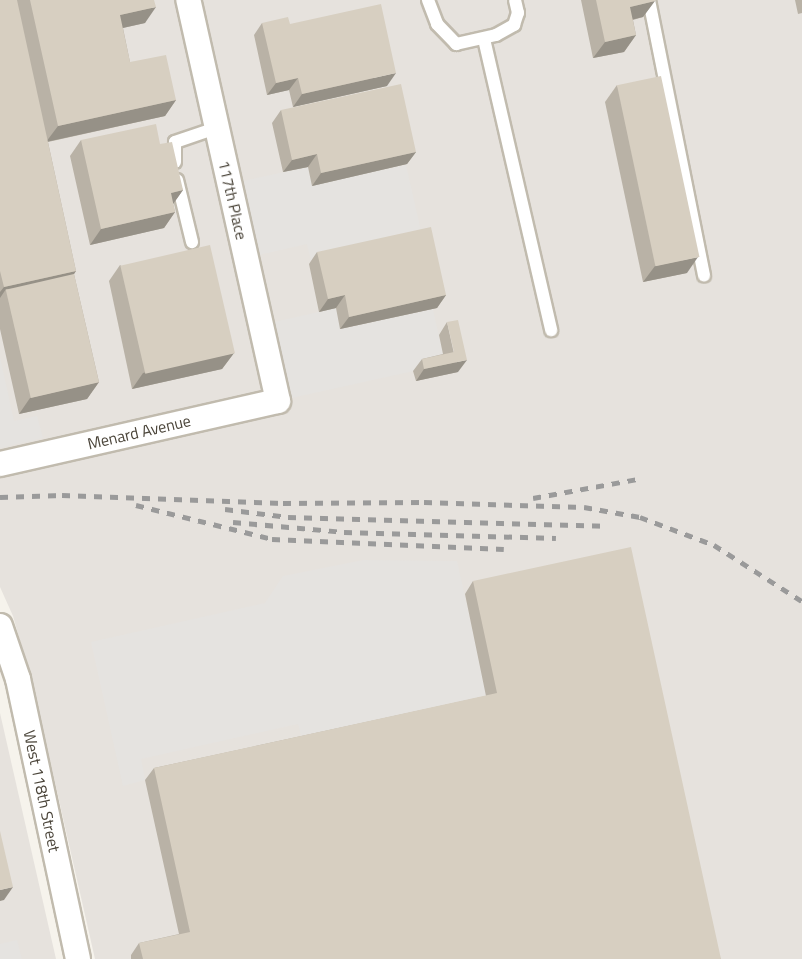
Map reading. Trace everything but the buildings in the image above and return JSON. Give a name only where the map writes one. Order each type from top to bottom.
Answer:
[{"type":"street","name":"117th Place","points":[[188,0],[278,401]]},
{"type":"street","name":"Menard Avenue","points":[[0,464],[278,401]]},
{"type":"street","name":"West 118th Street","points":[[0,626],[18,679],[78,959]]},
{"type":"lane","points":[[428,0],[437,24],[456,44],[484,39],[514,25],[518,13],[515,0]]},
{"type":"lane","points":[[649,0],[704,276]]},
{"type":"lane","points":[[484,39],[551,330]]},
{"type":"lane","points":[[192,242],[173,150],[175,142],[184,137],[216,128]]},
{"type":"shaded area","points":[[0,0],[802,0],[802,959],[95,959],[34,690],[13,616],[0,587]]},
{"type":"shaded area","points":[[406,165],[423,240],[312,264],[307,244],[245,258],[229,184],[308,167],[312,185]]},
{"type":"shaded area","points":[[336,308],[341,329],[433,309],[445,364],[278,401],[261,325]]},
{"type":"shaded area","points":[[0,357],[14,421],[37,416],[43,438],[0,448]]},
{"type":"shaded area","points":[[363,560],[457,561],[489,706],[304,746],[298,724],[141,759],[145,780],[123,786],[91,642],[265,603],[283,576]]},
{"type":"shaded area","points":[[0,713],[56,959],[0,959]]},
{"type":"shaded area","points":[[17,940],[22,959],[0,959],[0,944]]},
{"type":"railway","points":[[533,498],[638,479]]},
{"type":"railway","points":[[0,497],[62,495],[283,503],[424,502],[584,507],[640,517],[714,545],[802,601]]},
{"type":"railway","points":[[136,505],[272,539],[504,549]]},
{"type":"railway","points":[[225,509],[288,517],[605,526]]},
{"type":"railway","points":[[233,522],[344,532],[556,538]]}]
